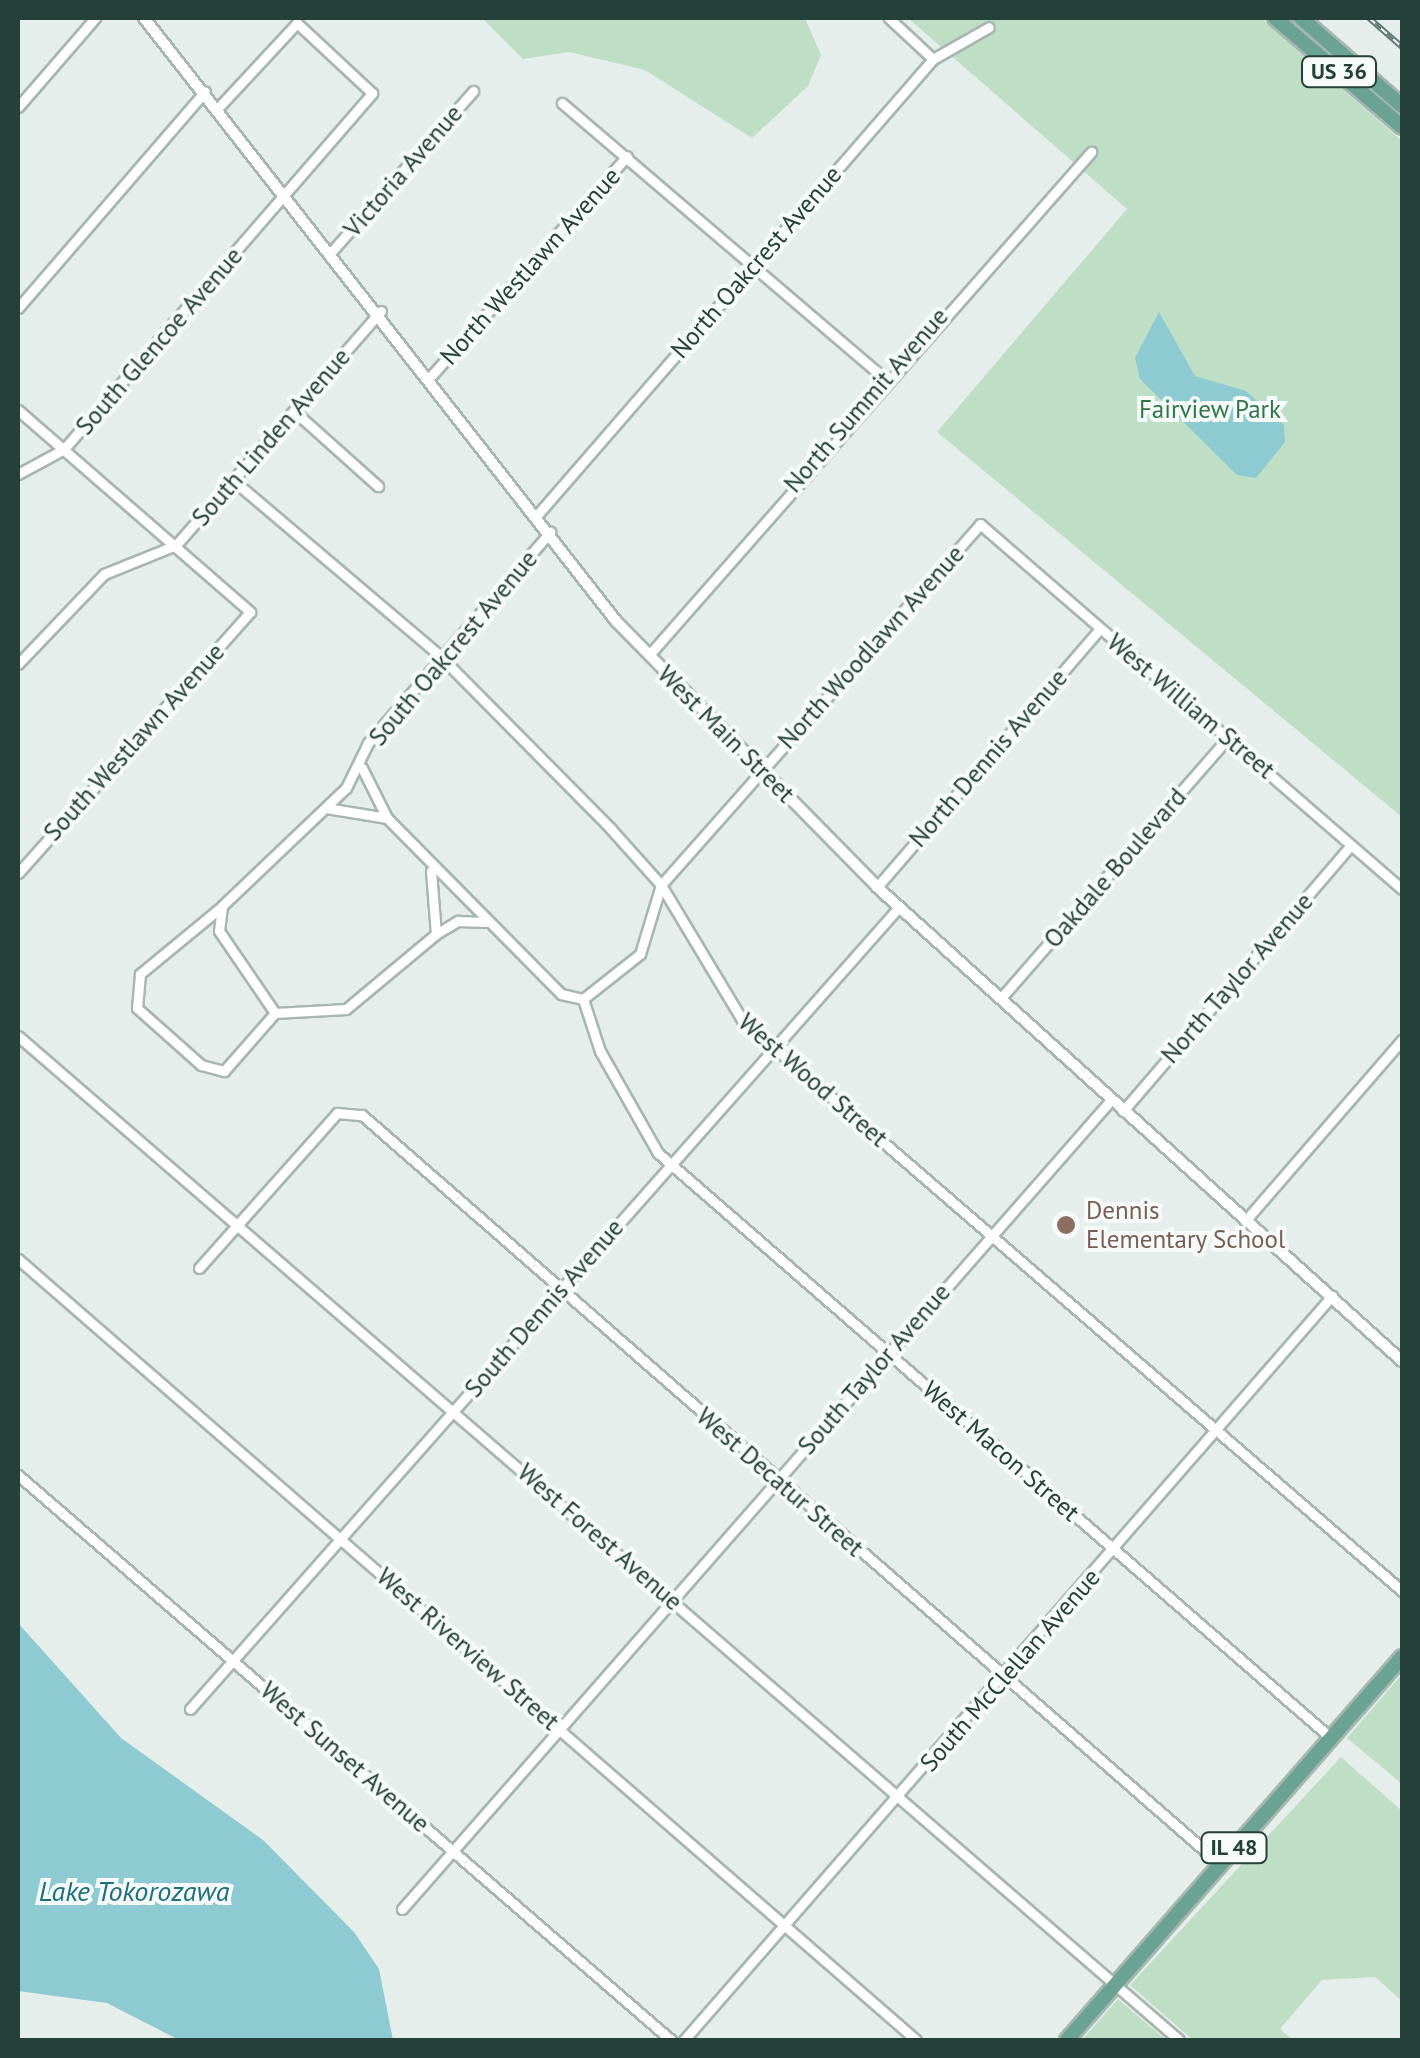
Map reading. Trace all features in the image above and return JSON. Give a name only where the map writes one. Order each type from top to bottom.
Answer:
[{"type":"main road","name":"US 36","points":[[1275,18],[1402,127]]},
{"type":"main road","name":"US 36","points":[[1301,18],[1402,106]]},
{"type":"main road","name":"IL 48","points":[[1068,2040],[1402,1657]]},
{"type":"street","points":[[18,108],[95,18]]},
{"type":"street","points":[[889,18],[933,60]]},
{"type":"street","name":"West Main Street","points":[[149,19],[648,655],[898,907],[1402,1362]]},
{"type":"street","name":"South Glencoe Avenue","points":[[18,474],[64,450],[372,92],[297,23],[219,107]]},
{"type":"street","name":"North Oakcrest Avenue","points":[[538,514],[933,60],[989,27]]},
{"type":"street","points":[[18,308],[205,91]]},
{"type":"street","name":"Victoria Avenue","points":[[333,250],[472,92]]},
{"type":"street","points":[[562,103],[884,378]]},
{"type":"street","name":"North Summit Avenue","points":[[648,655],[884,378],[1091,152]]},
{"type":"street","name":"North Westlawn Avenue","points":[[432,376],[627,156]]},
{"type":"street","name":"South Linden Avenue","points":[[18,664],[104,574],[176,545],[381,311]]},
{"type":"street","points":[[18,410],[176,545]]},
{"type":"street","points":[[294,411],[378,486]]},
{"type":"street","name":"West Wood Street","points":[[234,480],[440,656],[661,885],[730,1007],[1402,1591]]},
{"type":"street","name":"West William Street","points":[[980,524],[1402,889]]},
{"type":"street","name":"North Woodlawn Avenue","points":[[661,885],[980,524]]},
{"type":"street","name":"South Oakcrest Avenue","points":[[326,808],[362,768],[368,744],[550,532]]},
{"type":"street","name":"South Westlawn Avenue","points":[[18,872],[250,612],[176,545]]},
{"type":"street","name":"North Dennis Avenue","points":[[877,887],[1100,629]]},
{"type":"street","name":"Oakdale Boulevard","points":[[1001,998],[1229,737]]},
{"type":"street","points":[[362,768],[387,818],[431,870],[562,994],[584,999],[640,954],[661,885]]},
{"type":"street","points":[[387,818],[326,808],[222,906],[140,974],[137,1008],[202,1065],[224,1072],[275,1013],[346,1009],[436,934],[458,921],[488,922]]},
{"type":"street","name":"North Taylor Avenue","points":[[1123,1111],[1351,844]]},
{"type":"street","points":[[431,870],[436,934]]},
{"type":"street","points":[[222,906],[222,940],[275,1013]]},
{"type":"street","name":"South Dennis Avenue","points":[[190,1709],[898,907]]},
{"type":"street","name":"West Macon Street","points":[[584,999],[645,1138],[671,1164],[1331,1738]]},
{"type":"street","name":"West Forest Avenue","points":[[18,1036],[1179,2040]]},
{"type":"street","points":[[1245,1221],[1402,1040]]},
{"type":"street","name":"South Taylor Avenue","points":[[402,1910],[670,1599],[1111,1100]]},
{"type":"street","name":"West Decatur Street","points":[[236,1226],[337,1114],[362,1115],[1220,1864]]},
{"type":"street","points":[[199,1268],[236,1226]]},
{"type":"street","name":"West Riverview Street","points":[[18,1259],[916,2040]]},
{"type":"street","name":"South McClellan Avenue","points":[[684,2040],[1114,1552],[1332,1296]]},
{"type":"street","name":"West Sunset Avenue","points":[[18,1475],[671,2040]]},
{"type":"green space","points":[[482,18],[805,18],[821,55],[808,86],[752,138],[645,70],[569,52],[523,59]]},
{"type":"green space","name":"Fairview Park","points":[[908,18],[1261,18],[1402,141],[1402,817],[937,432],[1127,209]]},
{"type":"green space","points":[[1402,1674],[1402,1784],[1347,1738]]},
{"type":"green space","points":[[1341,1757],[1402,1811],[1402,2001],[1375,1977],[1322,1980],[1280,2029],[1293,2040],[1193,2040],[1130,1985]]},
{"type":"green space","points":[[1118,1999],[1166,2040],[1082,2040]]},
{"type":"water","points":[[1159,312],[1195,376],[1246,391],[1284,425],[1285,442],[1256,478],[1237,475],[1140,379],[1135,358]]},
{"type":"water","name":"Lake Tokorozawa","points":[[18,1623],[121,1738],[263,1840],[354,1932],[379,1969],[393,2040],[179,2040],[107,2003],[18,1991]]},
{"type":"railway","points":[[1369,18],[1402,47]]},
{"type":"place","name":"Dennis Elementary School","points":[[1066,1225]]}]
